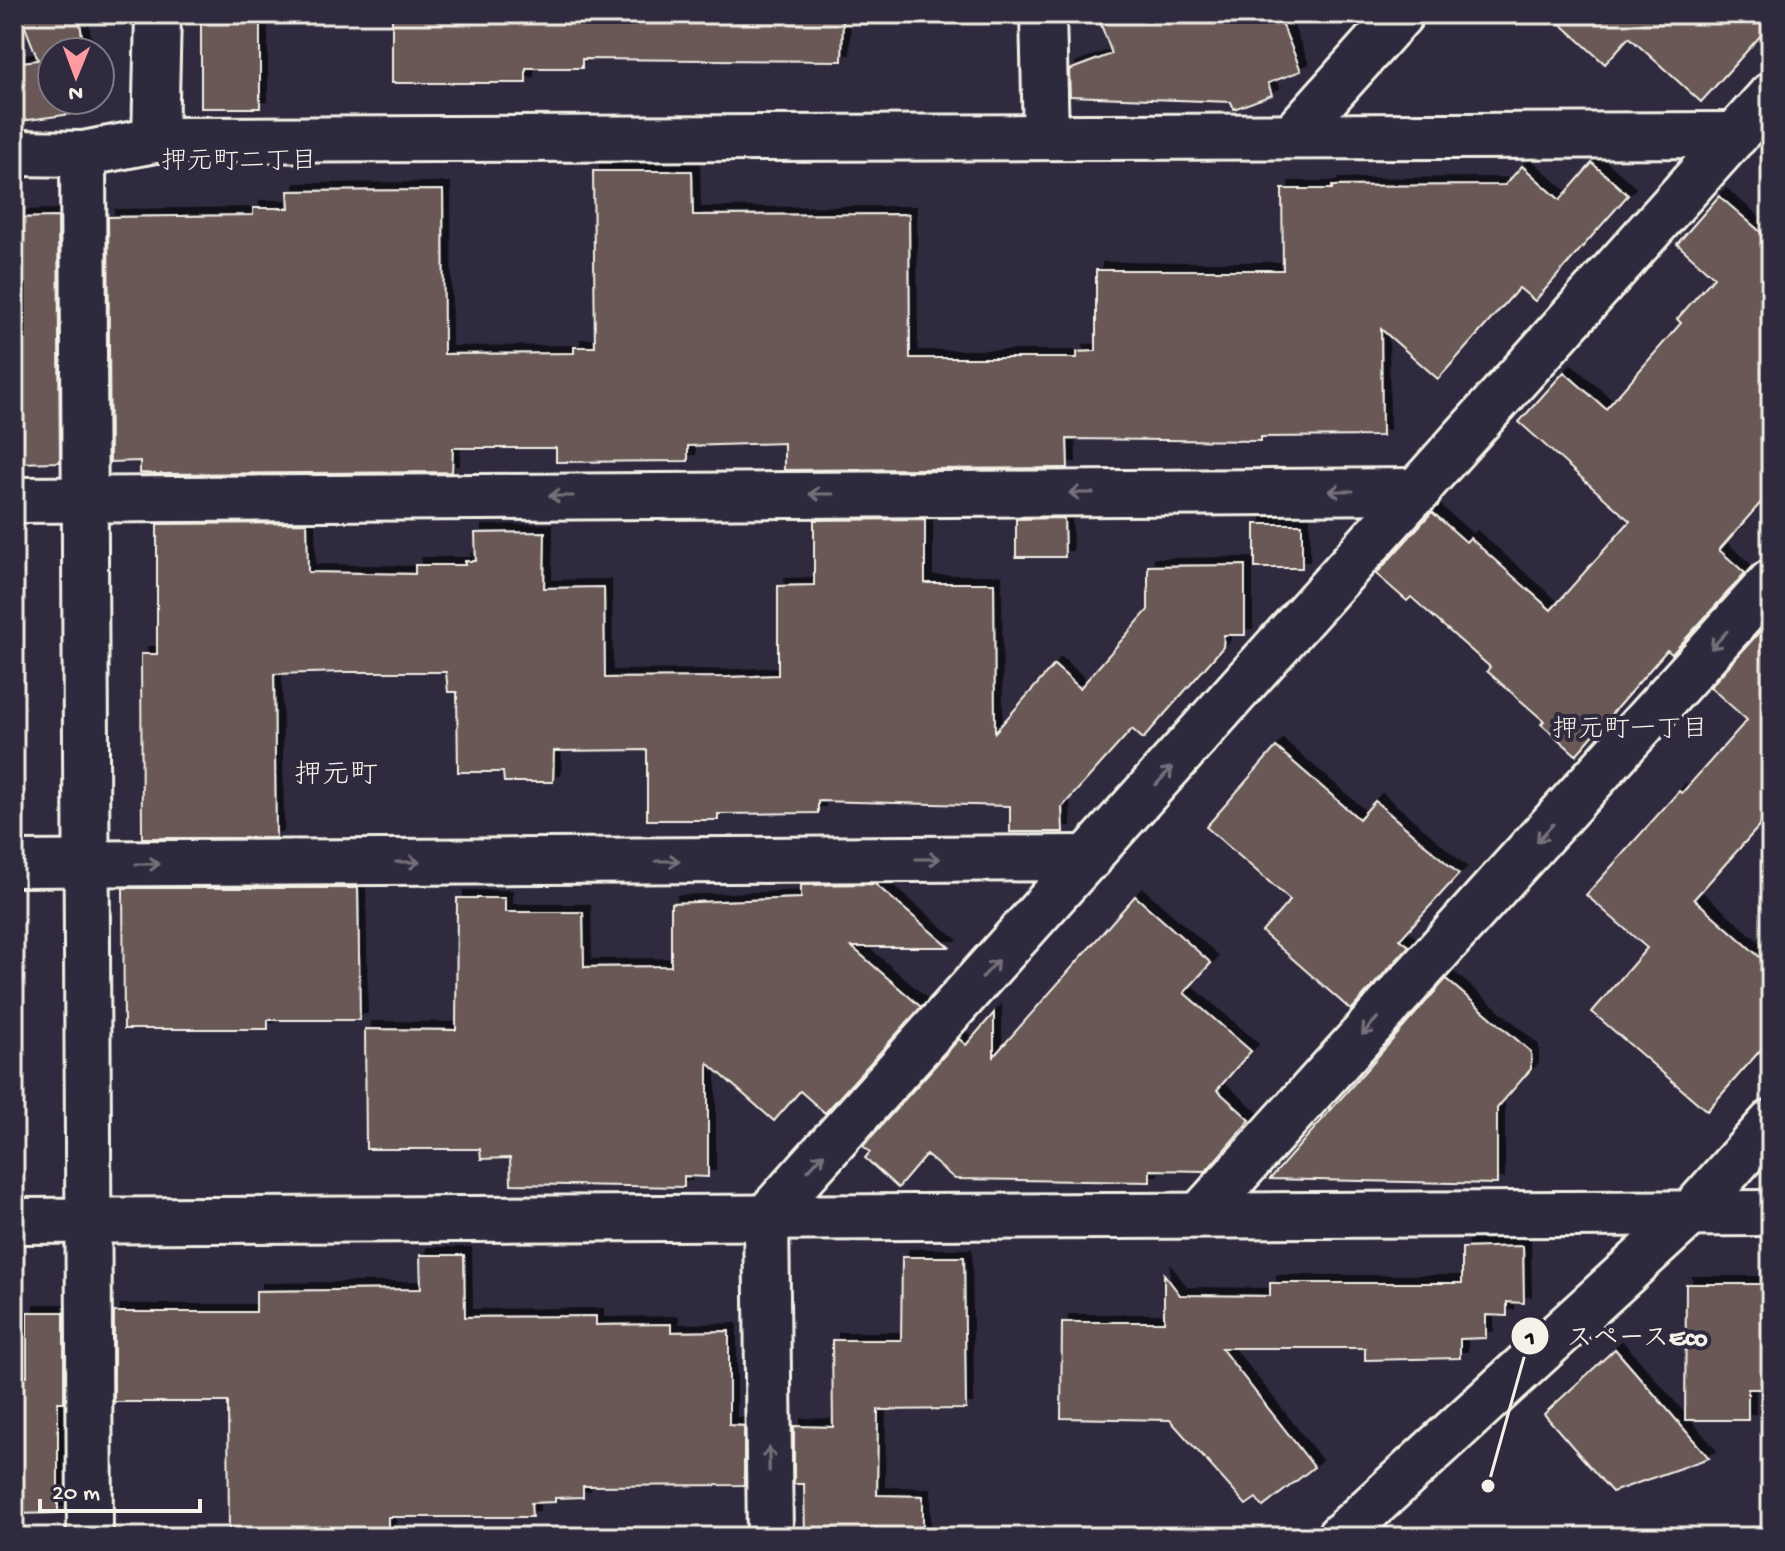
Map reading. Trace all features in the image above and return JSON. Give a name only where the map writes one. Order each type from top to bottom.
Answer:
[{"type":"street","points":[[155,140],[158,14]]},
{"type":"street","points":[[1043,14],[1046,137]]},
{"type":"street","points":[[1292,136],[1401,14]]},
{"type":"street","points":[[770,1537],[766,1217],[1419,491],[1750,138],[1771,95]]},
{"type":"street","points":[[14,153],[83,154],[155,140],[1292,136],[1750,138]]},
{"type":"street","points":[[83,154],[90,1537]]},
{"type":"street","points":[[14,500],[1419,491]]},
{"type":"street","points":[[1200,1215],[1771,582]]},
{"type":"street","points":[[14,864],[1090,858]]},
{"type":"street","points":[[1339,1537],[1691,1213],[1771,1123]]},
{"type":"street","points":[[14,1221],[1771,1213]]},
{"type":"building","points":[[20,14],[79,14],[82,36],[36,36],[36,55]]},
{"type":"building","points":[[201,14],[260,14],[260,108],[201,108]]},
{"type":"building","points":[[392,14],[843,14],[842,61],[582,59],[582,68],[526,68],[526,83],[392,83]]},
{"type":"building","points":[[1097,14],[1278,14],[1301,71],[1268,83],[1272,95],[1234,109],[1231,102],[1070,96],[1069,70],[1112,54]]},
{"type":"building","points":[[1550,14],[1771,14],[1771,24],[1701,102],[1629,37],[1605,64]]},
{"type":"building","points":[[36,60],[36,116],[57,116],[14,122],[14,63]]},
{"type":"building","points":[[1592,163],[1628,195],[1535,301],[1519,288],[1438,379],[1381,329],[1382,436],[1261,437],[1261,441],[1067,439],[1068,468],[784,470],[784,443],[688,446],[688,461],[556,462],[556,448],[453,448],[452,472],[156,474],[140,473],[140,461],[110,462],[108,217],[253,215],[253,208],[289,208],[288,191],[443,190],[444,354],[574,353],[574,347],[595,347],[593,171],[692,171],[693,215],[909,214],[910,358],[1077,358],[1077,352],[1096,351],[1096,270],[1283,270],[1282,189],[1505,185],[1522,166],[1560,200]]},
{"type":"building","points":[[1719,196],[1771,241],[1771,491],[1719,550],[1745,573],[1672,654],[1667,650],[1576,755],[1541,724],[1544,721],[1487,671],[1490,667],[1411,597],[1407,601],[1376,574],[1432,512],[1466,542],[1470,538],[1551,610],[1630,521],[1519,422],[1564,372],[1606,409],[1681,323],[1677,319],[1714,277],[1677,244]]},
{"type":"building","points":[[58,217],[60,462],[14,463],[14,218]]},
{"type":"building","points":[[1064,518],[1065,557],[1016,557],[1016,519]]},
{"type":"building","points":[[925,519],[925,583],[994,583],[995,732],[1054,665],[1080,688],[1148,610],[1148,566],[1245,565],[1245,635],[1224,635],[1223,647],[1143,739],[1132,729],[1062,807],[1063,832],[1010,832],[1010,806],[818,801],[818,813],[718,814],[718,820],[647,820],[647,750],[554,751],[553,782],[504,782],[503,772],[458,772],[457,692],[448,692],[446,672],[345,672],[274,674],[276,838],[142,838],[141,654],[157,654],[157,524],[307,523],[308,572],[415,574],[415,565],[465,565],[465,561],[476,561],[475,533],[545,532],[544,588],[604,587],[605,678],[778,675],[778,586],[814,585],[814,520]]},
{"type":"building","points":[[1255,524],[1302,524],[1302,568],[1255,568]]},
{"type":"building","points":[[1771,619],[1771,813],[1694,899],[1771,967],[1771,1038],[1707,1111],[1592,1012],[1647,948],[1586,895],[1747,720],[1710,687]]},
{"type":"building","points":[[1276,747],[1359,819],[1375,801],[1459,874],[1400,939],[1409,946],[1351,1010],[1262,932],[1290,900],[1206,827]]},
{"type":"building","points":[[875,884],[949,947],[852,947],[921,1007],[825,1113],[800,1091],[774,1121],[708,1063],[708,1177],[684,1176],[684,1187],[511,1184],[510,1158],[481,1159],[480,1149],[366,1149],[365,1029],[456,1030],[457,898],[505,898],[505,912],[583,912],[584,967],[671,966],[671,903],[801,898],[801,885]]},
{"type":"building","points":[[123,888],[358,888],[360,1020],[268,1020],[268,1029],[124,1029]]},
{"type":"building","points":[[1135,896],[1211,963],[1184,993],[1251,1051],[1217,1090],[1250,1120],[1206,1171],[1150,1170],[1150,1182],[955,1179],[926,1155],[898,1188],[865,1158],[870,1152],[863,1146],[959,1039],[966,1045],[994,1013],[994,1056]]},
{"type":"building","points":[[1446,979],[1531,1052],[1531,1069],[1497,1108],[1497,1184],[1270,1179]]},
{"type":"building","points":[[1523,1246],[1524,1303],[1507,1302],[1507,1316],[1486,1315],[1486,1338],[1460,1339],[1460,1358],[1365,1360],[1365,1348],[1221,1348],[1314,1467],[1263,1507],[1256,1498],[1246,1505],[1170,1420],[1061,1418],[1062,1322],[1164,1322],[1164,1274],[1180,1295],[1270,1296],[1270,1283],[1462,1283],[1462,1248]]},
{"type":"building","points":[[420,1255],[464,1255],[465,1317],[596,1316],[596,1325],[671,1324],[671,1332],[729,1331],[729,1425],[744,1426],[744,1485],[583,1486],[583,1497],[531,1503],[532,1517],[388,1517],[388,1537],[229,1537],[228,1402],[114,1402],[114,1312],[256,1312],[256,1291],[421,1289]]},
{"type":"building","points":[[902,1257],[964,1257],[966,1409],[878,1410],[877,1495],[923,1496],[923,1537],[805,1537],[804,1484],[794,1484],[794,1426],[833,1427],[832,1340],[901,1340]]},
{"type":"building","points":[[1686,1284],[1771,1284],[1771,1389],[1748,1389],[1748,1420],[1685,1420]]},
{"type":"building","points":[[27,1312],[64,1312],[64,1402],[58,1402],[58,1513],[14,1514],[14,1376],[27,1376]]},
{"type":"building","points":[[1615,1349],[1709,1458],[1612,1492],[1544,1414]]},
{"type":"place","name":"スペースEco","points":[[1488,1486]]},
{"type":"district","name":"押元町二丁目","points":[[239,159]]},
{"type":"district","name":"押元町一丁目","points":[[1630,727]]},
{"type":"district","name":"押元町","points":[[336,772]]}]
